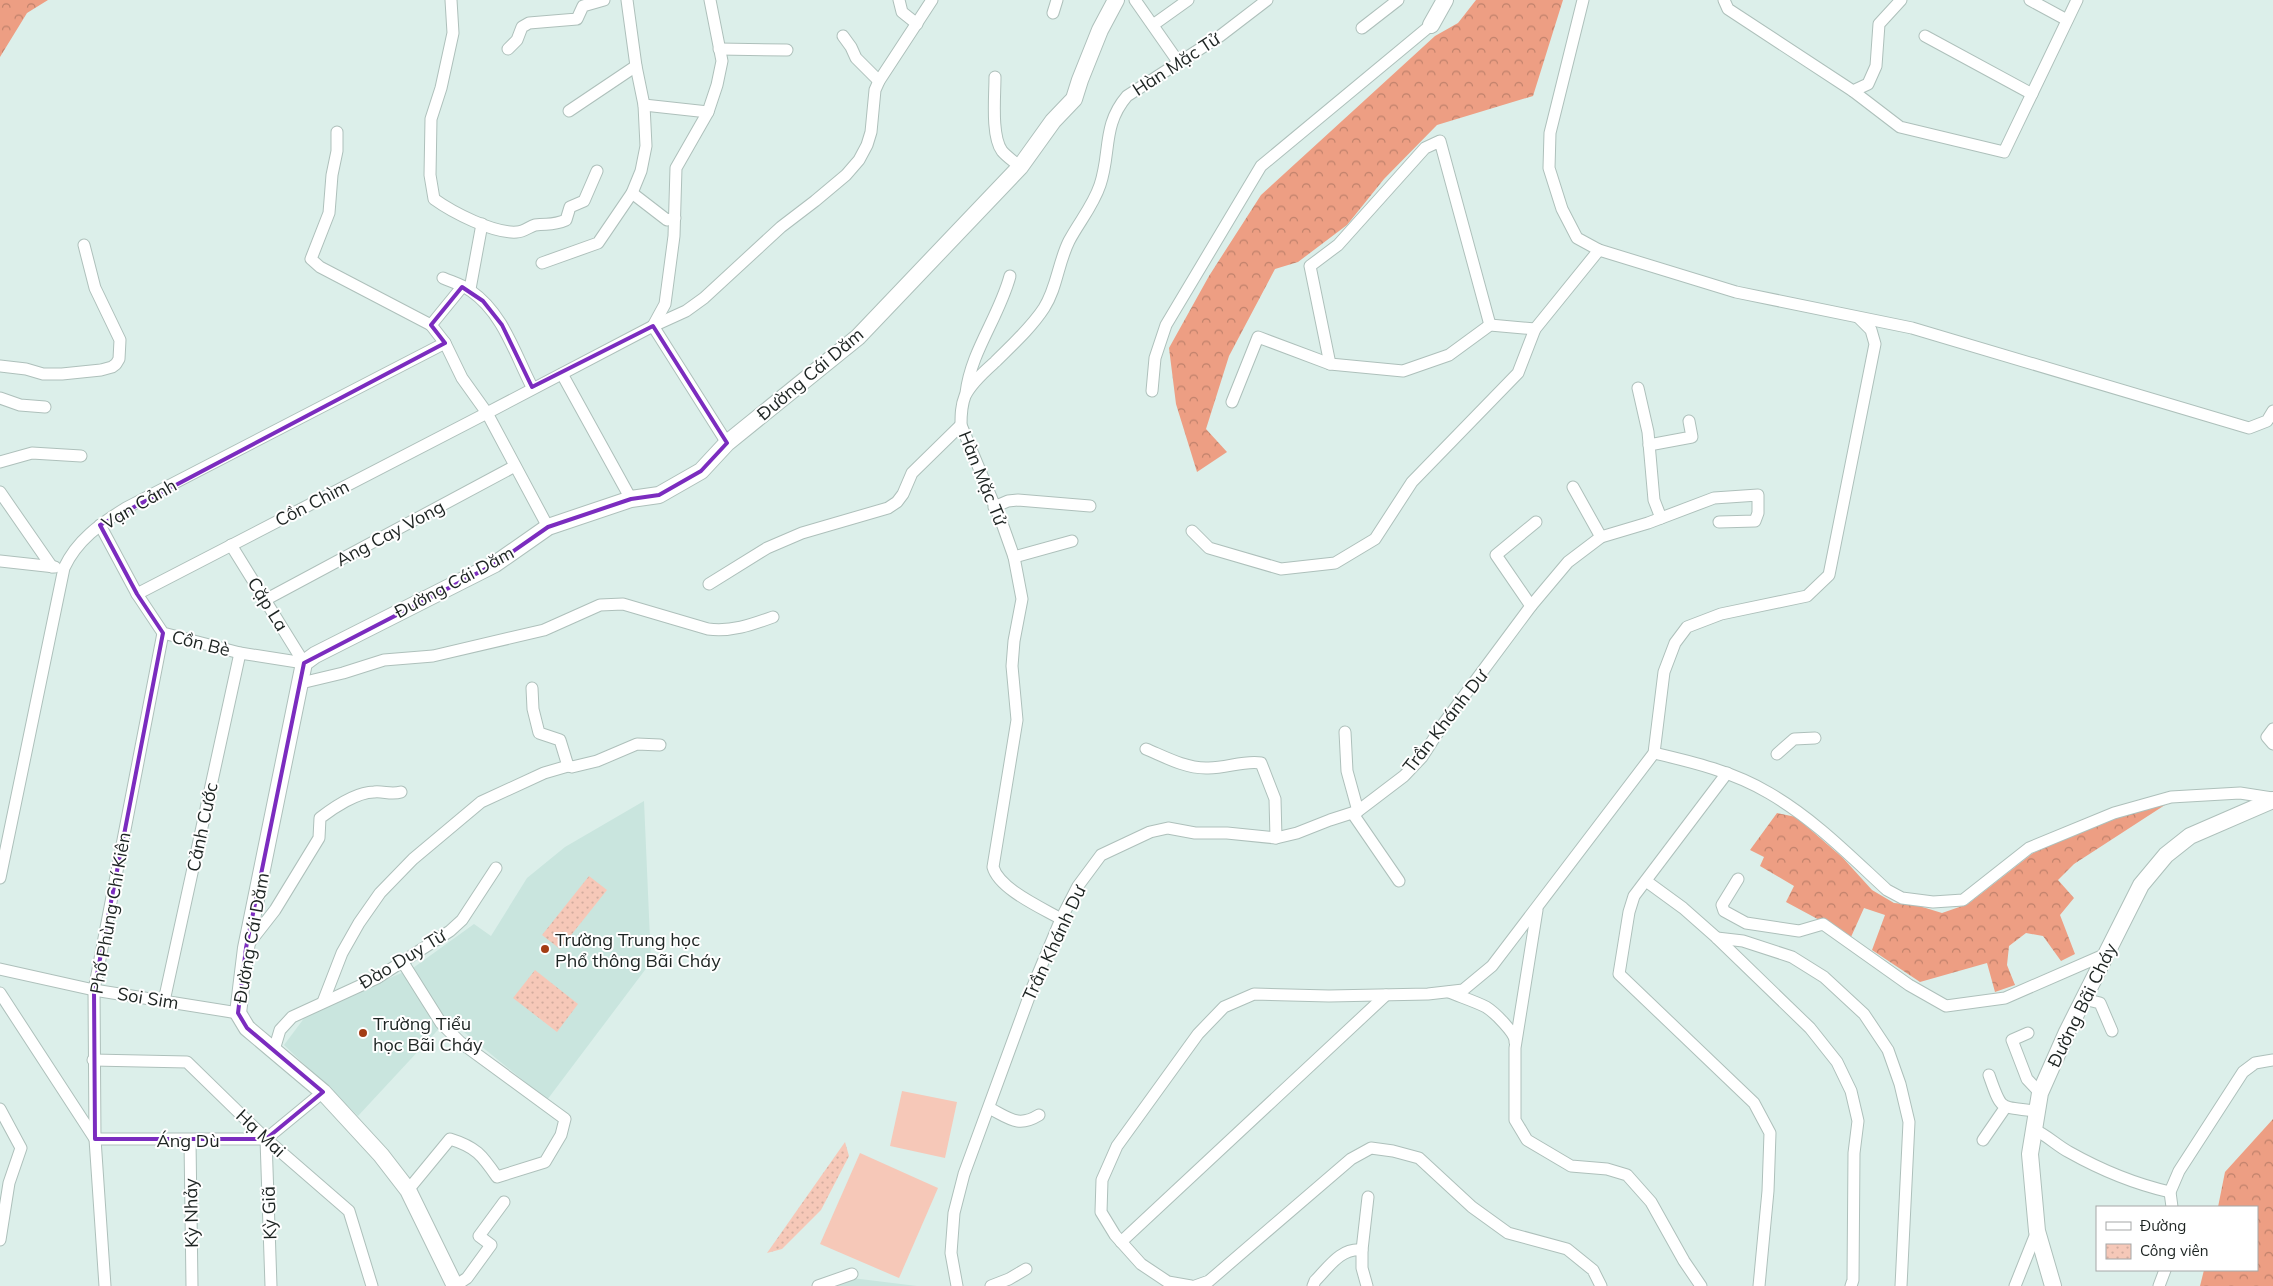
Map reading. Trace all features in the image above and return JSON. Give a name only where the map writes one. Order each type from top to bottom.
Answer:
[{"type":"street","points":[[451,0],[453,32],[441,88],[431,119],[430,175],[434,199],[452,212],[482,224],[517,232],[535,225],[554,225],[566,220],[570,207],[584,201],[597,171]]},
{"type":"street","points":[[508,50],[517,40],[522,27],[529,23],[577,18],[583,6],[604,0]]},
{"type":"street","points":[[542,263],[598,243],[632,193],[646,146],[644,105],[636,66],[627,0]]},
{"type":"street","points":[[710,0],[722,60],[718,85],[708,112],[676,168],[674,236],[665,304],[653,326],[727,443]]},
{"type":"street","points":[[900,0],[902,12],[917,24]]},
{"type":"street","name":"Cồn Chìm","points":[[137,594],[487,413],[532,387],[562,374],[653,326],[686,311],[704,298],[752,252],[815,201],[859,160],[871,132],[872,106],[879,81],[932,0]]},
{"type":"street","points":[[1053,13],[1056,0]]},
{"type":"street","name":"Đường Cái Dăm","points":[[455,1286],[408,1190],[381,1155],[323,1092],[247,1028],[238,1013],[246,948],[304,663],[314,655],[495,564],[548,527],[631,499],[658,495],[684,482],[700,471],[727,443],[858,337],[1020,167],[1053,121],[1074,100],[1100,30],[1116,0]]},
{"type":"street","points":[[1135,0],[1179,63]]},
{"type":"street","points":[[1154,25],[1188,0]]},
{"type":"street","name":"Hàn Mặc Tử","points":[[1061,919],[1012,890],[995,875],[993,867],[1017,720],[1012,666],[1014,641],[1022,599],[1014,557],[961,425],[961,407],[966,394],[982,375],[1030,327],[1044,308],[1054,288],[1060,262],[1069,242],[1094,203],[1101,183],[1109,130],[1118,107],[1127,96],[1179,63],[1266,0]]},
{"type":"street","points":[[1362,28],[1398,0]]},
{"type":"street","points":[[1152,391],[1155,358],[1166,325],[1261,166],[1431,25],[1445,0]]},
{"type":"street","points":[[1583,0],[1550,133],[1549,168],[1562,209],[1577,238],[1599,250],[1736,292],[1912,328],[2249,428],[2267,421],[2273,411]]},
{"type":"street","points":[[1724,0],[1728,9],[1853,91],[1900,127],[2004,152],[2077,0]]},
{"type":"street","points":[[1853,91],[1868,84],[1876,66],[1879,24],[1901,0]]},
{"type":"street","points":[[2030,0],[2067,20]]},
{"type":"street","points":[[843,36],[856,58],[879,81]]},
{"type":"street","points":[[1925,36],[2032,94]]},
{"type":"street","points":[[719,49],[787,50]]},
{"type":"street","points":[[569,111],[636,66]]},
{"type":"street","points":[[995,77],[996,127],[999,143],[1002,151],[1020,167]]},
{"type":"street","points":[[644,105],[708,112]]},
{"type":"street","points":[[337,132],[338,151],[332,174],[329,214],[311,259],[320,267],[431,325],[445,344],[462,378],[487,413],[548,527]]},
{"type":"street","points":[[1330,364],[1310,266],[1338,245],[1425,148],[1440,141],[1490,325]]},
{"type":"street","points":[[632,193],[667,220],[675,218]]},
{"type":"street","points":[[431,325],[466,288],[482,224]]},
{"type":"street","points":[[0,366],[26,368],[44,374],[62,374],[100,370],[116,364],[119,359],[120,340],[95,288],[84,245]]},
{"type":"street","points":[[1192,531],[1209,548],[1280,569],[1335,563],[1375,540],[1412,482],[1518,372],[1535,329],[1599,250]]},
{"type":"street","points":[[966,394],[974,358],[999,308],[1010,276]]},
{"type":"street","points":[[443,278],[466,288],[483,301],[502,325],[532,387]]},
{"type":"street","points":[[1601,1286],[1593,1270],[1567,1249],[1508,1233],[1472,1207],[1419,1158],[1393,1151],[1371,1148],[1351,1159],[1209,1281],[1193,1286],[1168,1282],[1141,1264],[1121,1242],[1100,1212],[1102,1180],[1117,1146],[1198,1034],[1224,1007],[1254,994],[1386,995],[1463,990],[1492,966],[1654,753],[1664,672],[1674,644],[1687,628],[1722,614],[1807,596],[1829,575],[1874,344],[1870,330],[1859,318]]},
{"type":"street","points":[[1232,402],[1258,337],[1330,364],[1403,371],[1449,355],[1490,325],[1535,329]]},
{"type":"street","name":"Vạn Cảnh","points":[[0,878],[64,568],[71,553],[100,525],[126,508],[445,344]]},
{"type":"street","points":[[562,374],[631,499]]},
{"type":"street","points":[[1638,388],[1649,445],[1654,500],[1661,518]]},
{"type":"street","points":[[0,398],[20,405],[45,407]]},
{"type":"street","points":[[1649,445],[1692,437],[1689,421]]},
{"type":"street","points":[[709,584],[767,548],[802,533],[888,508],[903,494],[912,473],[961,425]]},
{"type":"street","points":[[0,462],[32,453],[81,456]]},
{"type":"street","name":"Ang Cay Vong","points":[[265,600],[515,466]]},
{"type":"street","points":[[1573,486],[1601,537]]},
{"type":"street","points":[[0,492],[52,567]]},
{"type":"street","name":"Trần Khánh Dư","points":[[957,1286],[952,1254],[954,1213],[964,1174],[1033,986],[1061,919],[1078,886],[1100,855],[1150,832],[1168,828],[1195,833],[1227,833],[1276,838],[1355,812],[1404,776],[1422,757],[1444,723],[1532,606],[1568,562],[1601,537],[1661,518],[1714,498],[1748,494],[1758,495],[1758,513],[1755,521],[1719,522]]},
{"type":"street","points":[[994,507],[1008,501],[1018,500],[1090,506]]},
{"type":"street","points":[[1532,606],[1496,555],[1536,522]]},
{"type":"street","name":"Cồn Bè","points":[[100,525],[137,594],[163,633],[240,653],[304,663]]},
{"type":"street","points":[[1014,557],[1072,541]]},
{"type":"street","name":"Cặp La","points":[[231,545],[304,663]]},
{"type":"street","points":[[0,561],[64,568]]},
{"type":"street","points":[[301,683],[344,673],[384,660],[433,656],[498,642],[544,630],[600,605],[623,604],[708,629],[719,630],[747,627],[773,618]]},
{"type":"street","name":"Phố Phùng Chí Kiên","points":[[105,1286],[95,1139],[94,990],[163,633]]},
{"type":"street","name":"Cảnh Cước","points":[[164,1001],[240,653]]},
{"type":"street","points":[[532,688],[533,709],[539,733],[560,740],[568,766]]},
{"type":"street","points":[[2273,729],[2267,737],[2273,744]]},
{"type":"street","points":[[1345,732],[1347,771],[1355,812],[1399,881]]},
{"type":"street","points":[[1777,754],[1794,739],[1815,738]]},
{"type":"street","points":[[323,1002],[342,954],[359,923],[380,893],[413,858],[481,802],[544,773],[568,766],[572,767],[597,761],[637,744],[660,745]]},
{"type":"street","points":[[1146,749],[1190,767],[1228,766],[1250,761],[1261,763],[1275,799],[1276,838]]},
{"type":"street","points":[[1654,753],[1727,773],[1769,792],[1809,820],[1887,890],[1902,898],[1933,902],[1963,900],[2029,848],[2114,813],[2171,797],[2240,793],[2273,799]]},
{"type":"street","points":[[1727,773],[1634,896],[1629,912],[1619,974],[1754,1103],[1770,1133],[1768,1191],[1759,1286]]},
{"type":"street","points":[[246,948],[275,910],[306,861],[318,838],[320,818],[336,806],[373,792],[392,795],[401,792]]},
{"type":"street","name":"Đường Bãi Cháy","points":[[2053,1286],[2037,1230],[2030,1154],[2035,1111],[2040,1093],[2084,998],[2141,885],[2166,855],[2190,836],[2273,799]]},
{"type":"street","name":"Đào Duy Từ","points":[[274,1050],[280,1030],[292,1017],[377,978],[450,931],[462,920],[496,868]]},
{"type":"street","points":[[1738,879],[1722,905],[1724,911],[1746,924],[1790,930],[1799,931],[1823,924],[1909,985],[1946,1006],[2004,998],[2106,954]]},
{"type":"street","points":[[1646,881],[1683,908],[1717,938],[1810,1028],[1837,1062],[1851,1090],[1858,1121],[1854,1153],[1853,1280],[1851,1286]]},
{"type":"street","points":[[1515,1048],[1537,908]]},
{"type":"street","points":[[1717,938],[1743,941],[1792,957],[1816,972],[1864,1014],[1888,1050],[1900,1084],[1909,1122],[1901,1286]]},
{"type":"street","points":[[402,961],[441,1023],[454,1036],[565,1119],[561,1135],[545,1162],[497,1177],[484,1158],[469,1144],[450,1139],[408,1190]]},
{"type":"street","name":"Soi Sim","points":[[0,969],[94,990],[238,1013]]},
{"type":"street","points":[[1448,992],[1487,1008],[1515,1038],[1515,1120],[1527,1140],[1571,1166],[1606,1169],[1627,1175],[1651,1202],[1684,1261],[1701,1286]]},
{"type":"street","points":[[0,993],[95,1139]]},
{"type":"street","points":[[1121,1242],[1386,995]]},
{"type":"street","points":[[2084,998],[2100,1003],[2112,1031]]},
{"type":"street","points":[[2028,1033],[2012,1040],[2028,1079],[2040,1093]]},
{"type":"street","name":"Hạ Mai","points":[[93,1060],[187,1062],[266,1139],[349,1211],[372,1286]]},
{"type":"street","points":[[2172,1206],[2170,1192],[2179,1171],[2243,1072],[2255,1063],[2273,1060]]},
{"type":"street","points":[[1989,1075],[1998,1102],[2005,1108],[2035,1111]]},
{"type":"street","points":[[266,1139],[323,1092]]},
{"type":"street","points":[[989,1108],[1016,1122],[1029,1121],[1039,1115]]},
{"type":"street","points":[[1983,1140],[2005,1108]]},
{"type":"street","points":[[0,1109],[21,1148],[9,1183],[0,1240]]},
{"type":"street","points":[[2033,1129],[2043,1133],[2068,1151],[2138,1185],[2170,1192]]},
{"type":"street","name":"Áng Dù","points":[[95,1139],[190,1141],[266,1139]]},
{"type":"street","name":"Kỳ Giã","points":[[266,1139],[271,1286]]},
{"type":"street","name":"Kỳ Nhảy","points":[[190,1141],[192,1286]]},
{"type":"street","points":[[1367,1286],[1362,1268],[1362,1250],[1368,1197]]},
{"type":"street","points":[[455,1286],[467,1278],[491,1245],[479,1236],[504,1202]]},
{"type":"street","points":[[2015,1286],[2037,1230]]},
{"type":"street","points":[[1313,1286],[1315,1281],[1340,1255],[1349,1251],[1362,1250]]},
{"type":"street","points":[[991,1286],[1011,1283],[1026,1269]]},
{"type":"street","points":[[2159,1286],[2165,1271]]},
{"type":"street","points":[[818,1286],[852,1274]]},
{"type":"highlighted area","points":[[462,287],[483,301],[502,325],[532,387],[653,326],[727,443],[701,471],[659,495],[631,499],[548,527],[495,564],[304,663],[246,948],[238,1013],[247,1028],[323,1092],[266,1139],[95,1139],[94,990],[163,633],[137,594],[100,525],[445,343],[431,325]]},
{"type":"shaded area","name":"Trường Trung học Phổ thông Bãi Cháy","points":[[644,801],[651,962],[547,1100],[448,1019],[358,1116],[284,1045],[308,1013],[413,968],[474,924],[491,936],[527,878],[565,847]]},
{"type":"shaded area","points":[[852,1278],[917,1286],[827,1286]]},
{"type":"green space","points":[[0,0],[48,0],[27,13],[0,57]]},
{"type":"green space","points":[[1476,0],[1563,0],[1533,96],[1437,125],[1384,179],[1347,225],[1298,262],[1275,269],[1229,356],[1206,429],[1227,452],[1197,472],[1176,404],[1169,348],[1209,276],[1261,195],[1435,36],[1458,23]]},
{"type":"green space","points":[[2168,803],[2074,864],[2058,880],[2074,898],[2060,915],[2075,954],[2061,961],[2043,936],[2026,933],[2009,946],[2007,965],[2015,985],[1995,992],[1987,963],[1920,982],[1872,950],[1885,915],[1864,908],[1851,937],[1786,902],[1794,886],[1760,866],[1764,857],[1750,850],[1777,813],[1796,817],[1843,858],[1872,890],[1894,903],[1916,905],[1942,913],[1968,904],[2033,853],[2116,817]]},
{"type":"green space","points":[[589,876],[607,890],[560,949],[542,935]]},
{"type":"green space","points":[[535,970],[578,1004],[557,1032],[513,998]]},
{"type":"green space","points":[[902,1091],[957,1102],[945,1158],[890,1146]]},
{"type":"green space","points":[[2273,1119],[2273,1286],[2200,1286],[2204,1271],[2258,1271],[2258,1206],[2218,1206],[2225,1172]]},
{"type":"green space","points":[[845,1142],[849,1156],[821,1210],[782,1249],[767,1253]]},
{"type":"green space","points":[[860,1153],[938,1188],[899,1278],[820,1244]]},
{"type":"place","name":"Trường Trung học Phổ thông Bãi Cháy","points":[[545,949]]},
{"type":"place","name":"Trường Tiểu học Bãi Cháy","points":[[363,1033]]}]
